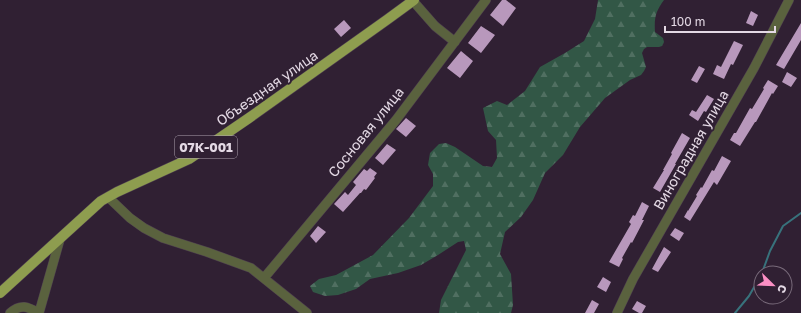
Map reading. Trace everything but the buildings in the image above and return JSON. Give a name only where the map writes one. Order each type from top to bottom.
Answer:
[{"type":"main road","name":"Объездная улица","points":[[0,293],[101,201],[117,192],[189,159],[249,118],[413,0]]},
{"type":"street","points":[[413,0],[435,26],[455,42]]},
{"type":"street","name":"Сосновая улица","points":[[264,278],[396,120],[486,0]]},
{"type":"street","name":"Виноградная улица","points":[[617,313],[633,279],[754,68],[789,0]]},
{"type":"street","points":[[108,197],[130,218],[144,228],[163,238],[250,268],[307,313]]},
{"type":"street","points":[[10,313],[19,307],[27,307],[39,313],[60,238]]},
{"type":"green space","points":[[598,0],[664,0],[656,14],[655,32],[663,38],[664,42],[662,46],[647,47],[644,49],[642,53],[646,67],[641,75],[630,80],[605,98],[580,127],[563,155],[545,173],[533,200],[521,217],[505,232],[500,254],[511,274],[513,305],[511,313],[439,313],[441,300],[466,250],[464,241],[458,242],[421,265],[398,273],[370,279],[356,289],[338,295],[325,296],[313,292],[310,286],[319,279],[336,275],[373,255],[409,218],[433,186],[433,174],[428,165],[430,153],[439,144],[446,143],[455,147],[483,166],[492,167],[497,158],[496,140],[488,131],[483,108],[497,101],[507,105],[525,91],[540,67],[584,41],[595,19]]},
{"type":"waterway","points":[[765,265],[770,251],[783,226],[801,213]]},
{"type":"waterway","points":[[735,313],[753,289]]}]
